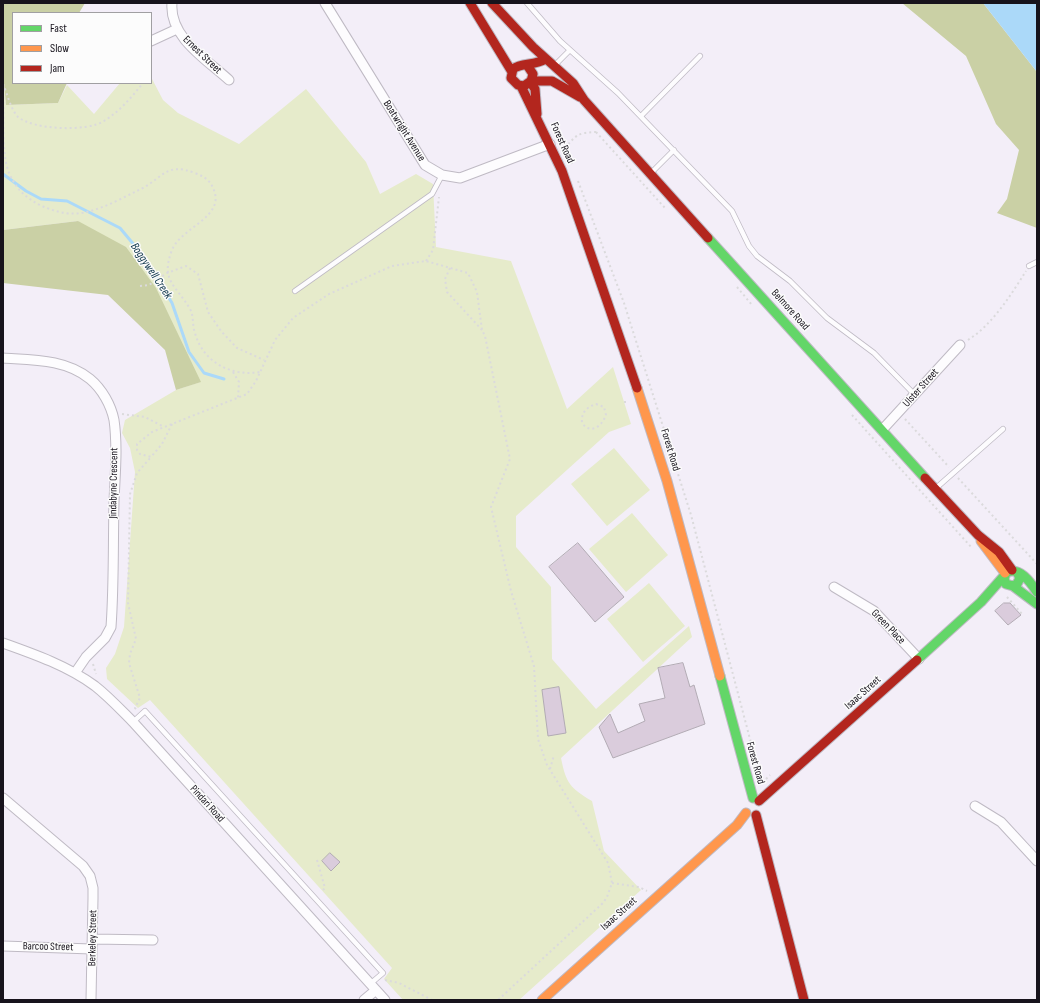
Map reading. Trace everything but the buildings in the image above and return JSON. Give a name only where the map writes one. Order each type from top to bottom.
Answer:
[{"type":"street","name":"Ernest Street","points":[[172,3],[171,15],[177,29],[185,41],[229,80]]},
{"type":"street","name":"Boatwright Avenue","points":[[325,3],[425,165],[442,175],[460,178],[550,144]]},
{"type":"street","points":[[470,3],[490,37],[512,72],[513,81],[521,86],[531,82],[533,74],[490,37]]},
{"type":"street","name":"Belmore Road","points":[[492,3],[545,59],[573,83],[584,100],[978,535],[983,546],[1010,573],[1027,580],[1037,592]]},
{"type":"street","name":"Ernest Street","points":[[152,41],[177,29]]},
{"type":"street","points":[[512,72],[516,66],[537,64],[545,59]]},
{"type":"street","name":"Belmore Road","points":[[531,82],[552,81],[584,100]]},
{"type":"street","name":"Forest Road","points":[[531,82],[535,89],[537,118]]},
{"type":"street","name":"Forest Road","points":[[521,86],[555,154],[621,340],[667,481],[756,800]]},
{"type":"street","name":"Ulster Street","points":[[882,430],[960,345]]},
{"type":"street","name":"Jindabyne Crescent","points":[[3,358],[57,363],[75,369],[98,387],[105,396],[112,414],[115,460],[111,627],[105,638],[86,657],[75,673]]},
{"type":"street","points":[[1011,586],[1019,581],[1010,573],[1004,582],[1037,604]]},
{"type":"street","name":"Isaac Street","points":[[756,800],[919,659],[1010,573]]},
{"type":"street","name":"Isaac Street","points":[[981,602],[1011,586]]},
{"type":"street","name":"Green Place","points":[[834,587],[874,611],[919,659]]},
{"type":"street","name":"Pindari Road","points":[[3,643],[75,673],[107,696],[385,1000]]},
{"type":"street","points":[[3,798],[77,860],[90,876],[99,873]]},
{"type":"street","points":[[748,800],[756,800],[762,809],[756,815],[751,816],[746,813],[745,805],[748,800]]},
{"type":"street","points":[[975,806],[1006,827],[1037,861]]},
{"type":"street","name":"Isaac Street","points":[[542,1000],[737,825],[746,813]]},
{"type":"street","points":[[756,815],[804,1000]]},
{"type":"street","name":"Berkeley Street","points":[[90,876],[93,888],[91,1000]]},
{"type":"street","points":[[92,939],[153,940]]},
{"type":"street","name":"Barcoo Street","points":[[3,946],[92,949]]},
{"type":"street","points":[[364,1000],[373,987]]},
{"type":"lane","points":[[527,3],[570,50],[618,93],[732,211],[745,240],[757,256],[790,281],[827,318],[874,353],[915,395]]},
{"type":"lane","points":[[554,66],[570,50]]},
{"type":"lane","points":[[641,116],[700,56]]},
{"type":"lane","points":[[650,173],[674,150]]},
{"type":"lane","points":[[294,291],[432,194],[442,175]]},
{"type":"lane","points":[[1029,266],[1037,262]]},
{"type":"lane","points":[[935,489],[1003,429]]},
{"type":"lane","points":[[132,722],[145,711],[383,973],[379,976],[373,987]]},
{"type":"path","points":[[3,84],[17,116],[34,125],[50,128],[80,126],[102,122],[125,106],[141,84]]},
{"type":"path","points":[[3,92],[8,168],[21,193],[46,208],[63,212],[85,213],[139,190],[162,174],[178,168],[202,176],[210,182],[214,189],[216,202],[212,211],[207,218],[187,231],[176,242],[167,268],[167,273],[170,281],[193,316],[194,332],[200,347],[219,366],[233,372],[247,375],[260,372]]},
{"type":"path","points":[[555,154],[565,149],[577,135],[584,132],[596,132],[607,125]]},
{"type":"path","points":[[426,261],[433,250],[442,175]]},
{"type":"path","points":[[151,457],[140,454],[137,450],[137,444],[147,434],[247,394],[260,372],[275,340],[293,318],[329,294],[392,266],[426,261],[468,273],[477,292],[482,330]]},
{"type":"path","points":[[140,286],[149,285],[167,273],[186,266],[198,274],[208,312],[221,332],[237,348],[265,360]]},
{"type":"path","points":[[960,345],[981,329],[1016,288],[1029,266]]},
{"type":"path","points":[[450,268],[445,279],[447,292],[482,330],[485,336],[510,459],[491,507],[511,591],[532,660],[535,676],[538,739],[542,754],[550,770],[605,856],[611,870],[612,883],[607,897],[598,909],[498,1000]]},
{"type":"path","points":[[233,372],[239,382],[238,398]]},
{"type":"path","points":[[596,404],[604,407],[606,415],[601,424],[593,429],[585,427],[582,423],[582,418],[587,408],[596,404]]},
{"type":"path","points":[[112,414],[140,416],[164,427]]},
{"type":"path","points":[[904,417],[1037,564]]},
{"type":"path","points":[[135,708],[140,698],[129,663],[136,635],[129,606],[130,494],[137,473],[162,444],[172,424]]},
{"type":"path","points":[[1007,597],[1022,614]]},
{"type":"path","points":[[124,606],[129,606]]},
{"type":"path","points":[[94,661],[93,670],[98,677]]},
{"type":"path","points":[[131,706],[141,714]]},
{"type":"path","points":[[550,770],[554,755]]},
{"type":"path","points":[[317,860],[325,888],[323,890]]},
{"type":"path","points":[[612,883],[639,887],[646,890],[655,898]]},
{"type":"path","points":[[379,976],[383,980],[399,983],[432,1000]]},
{"type":"green space","points":[[3,3],[85,3],[80,12],[12,12],[12,84],[67,84],[58,103],[6,105],[3,73]]},
{"type":"green space","points":[[902,3],[983,3],[1037,72],[1037,228],[997,213],[1007,199],[1019,150],[996,124],[966,56]]},
{"type":"green space","points":[[3,73],[6,105],[58,103],[67,85],[94,114],[119,84],[152,84],[152,79],[163,100],[178,113],[239,144],[306,89],[366,162],[380,194],[416,174],[433,184],[436,247],[511,261],[567,409],[613,367],[631,424],[609,432],[516,516],[516,547],[551,587],[552,659],[596,709],[689,626],[692,637],[561,758],[570,784],[592,801],[604,851],[641,890],[519,1000],[403,1000],[384,979],[392,968],[150,700],[138,708],[107,679],[106,668],[115,654],[124,627],[135,472],[130,448],[122,433],[125,420],[176,390],[200,382],[78,221],[3,230]]},
{"type":"green space","points":[[78,221],[126,247],[156,288],[201,382],[176,390],[165,350],[108,295],[3,283],[3,230]]},
{"type":"green space","points":[[614,448],[650,490],[607,526],[571,484]]},
{"type":"green space","points":[[632,513],[668,555],[626,592],[589,549]]},
{"type":"green space","points":[[649,583],[685,626],[643,662],[607,619]]},
{"type":"water","points":[[983,3],[1037,3],[1037,72]]},
{"type":"waterway","name":"Boggywell Creek","points":[[3,174],[26,191],[41,199],[67,201],[120,228],[145,258],[172,303],[189,352],[204,373],[224,379]]},
{"type":"traffic: fast","points":[[708,238],[925,478]]},
{"type":"traffic: fast","points":[[1017,572],[1020,578],[1017,584],[1013,586],[1006,584],[1004,579],[1006,573],[1015,571],[1020,573],[1024,576],[1037,592]]},
{"type":"traffic: fast","points":[[917,660],[981,602],[1004,576]]},
{"type":"traffic: fast","points":[[1013,586],[1037,604]]},
{"type":"traffic: fast","points":[[720,676],[753,798]]},
{"type":"traffic: slow","points":[[637,388],[667,481],[720,676]]},
{"type":"traffic: slow","points":[[981,541],[1005,573]]},
{"type":"traffic: slow","points":[[542,1000],[737,825],[746,813]]},
{"type":"traffic: jam","points":[[470,3],[512,72]]},
{"type":"traffic: jam","points":[[492,3],[533,47],[573,83],[584,100],[708,238]]},
{"type":"traffic: jam","points":[[527,65],[533,74],[531,81],[524,86],[518,85],[511,78],[513,69],[520,65],[537,63],[545,59]]},
{"type":"traffic: jam","points":[[531,81],[552,81],[580,97]]},
{"type":"traffic: jam","points":[[530,82],[535,89],[537,114]]},
{"type":"traffic: jam","points":[[521,86],[562,171],[637,388]]},
{"type":"traffic: jam","points":[[925,478],[978,535],[999,552],[1012,570]]},
{"type":"traffic: jam","points":[[759,801],[917,660]]},
{"type":"traffic: jam","points":[[756,815],[804,1000]]}]
